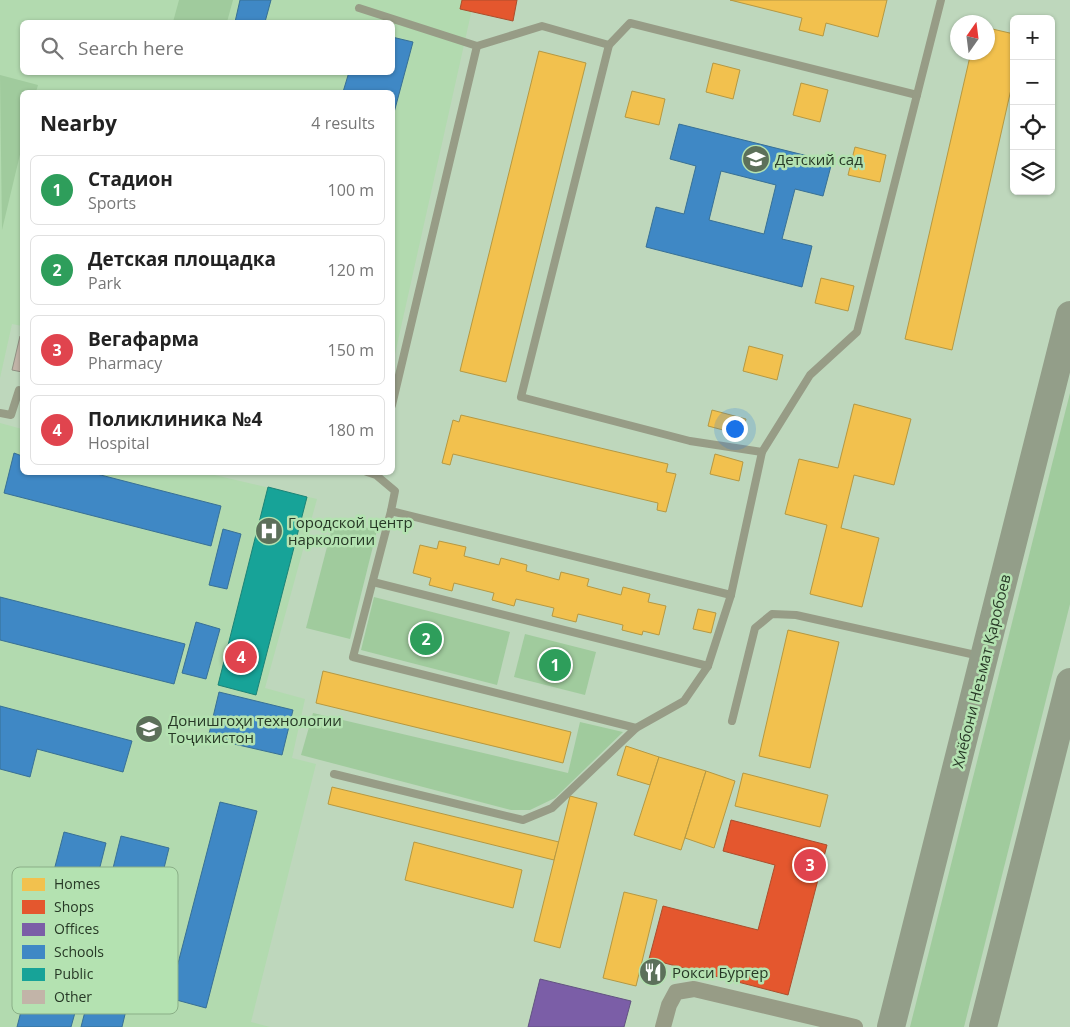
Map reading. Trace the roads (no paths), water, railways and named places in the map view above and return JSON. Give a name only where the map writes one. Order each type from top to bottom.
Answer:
[{"type":"highway","name":"Хиёбони Неъмат Қаробоев","points":[[891,1027],[1070,315]]},
{"type":"highway","points":[[983,1027],[1069,686]]},
{"type":"street","points":[[663,1027],[669,1005],[676,992],[694,989],[855,1027]]},
{"type":"lane","points":[[334,774],[523,820],[552,808],[636,728],[684,702],[708,666],[731,595],[762,452],[810,375],[857,332],[941,0]]},
{"type":"lane","points":[[359,8],[477,46],[542,26],[609,45]]},
{"type":"lane","points":[[762,452],[690,441],[521,397],[609,45],[630,23],[917,95]]},
{"type":"lane","points":[[395,392],[477,46]]},
{"type":"lane","points":[[0,413],[11,416],[20,390]]},
{"type":"lane","points":[[377,475],[395,491],[373,582],[352,657],[636,728]]},
{"type":"lane","points":[[391,511],[731,595]]},
{"type":"lane","points":[[373,582],[708,666]]},
{"type":"lane","points":[[732,721],[756,628],[772,614],[796,615],[984,657]]},
{"type":"place","name":"Детский сад","points":[[756,159]]},
{"type":"place","name":"Городской центр наркологии","points":[[269,531]]},
{"type":"place","name":"Детская площадка","points":[[426,639]]},
{"type":"place","name":"Поликлиника №4","points":[[241,657]]},
{"type":"place","name":"Стадион","points":[[555,665]]},
{"type":"place","name":"Донишгоҳи технологии Тоҷикистон","points":[[149,729]]},
{"type":"place","name":"Вегафарма","points":[[810,865]]},
{"type":"place","name":"Рокси Бургер","points":[[653,972]]}]
